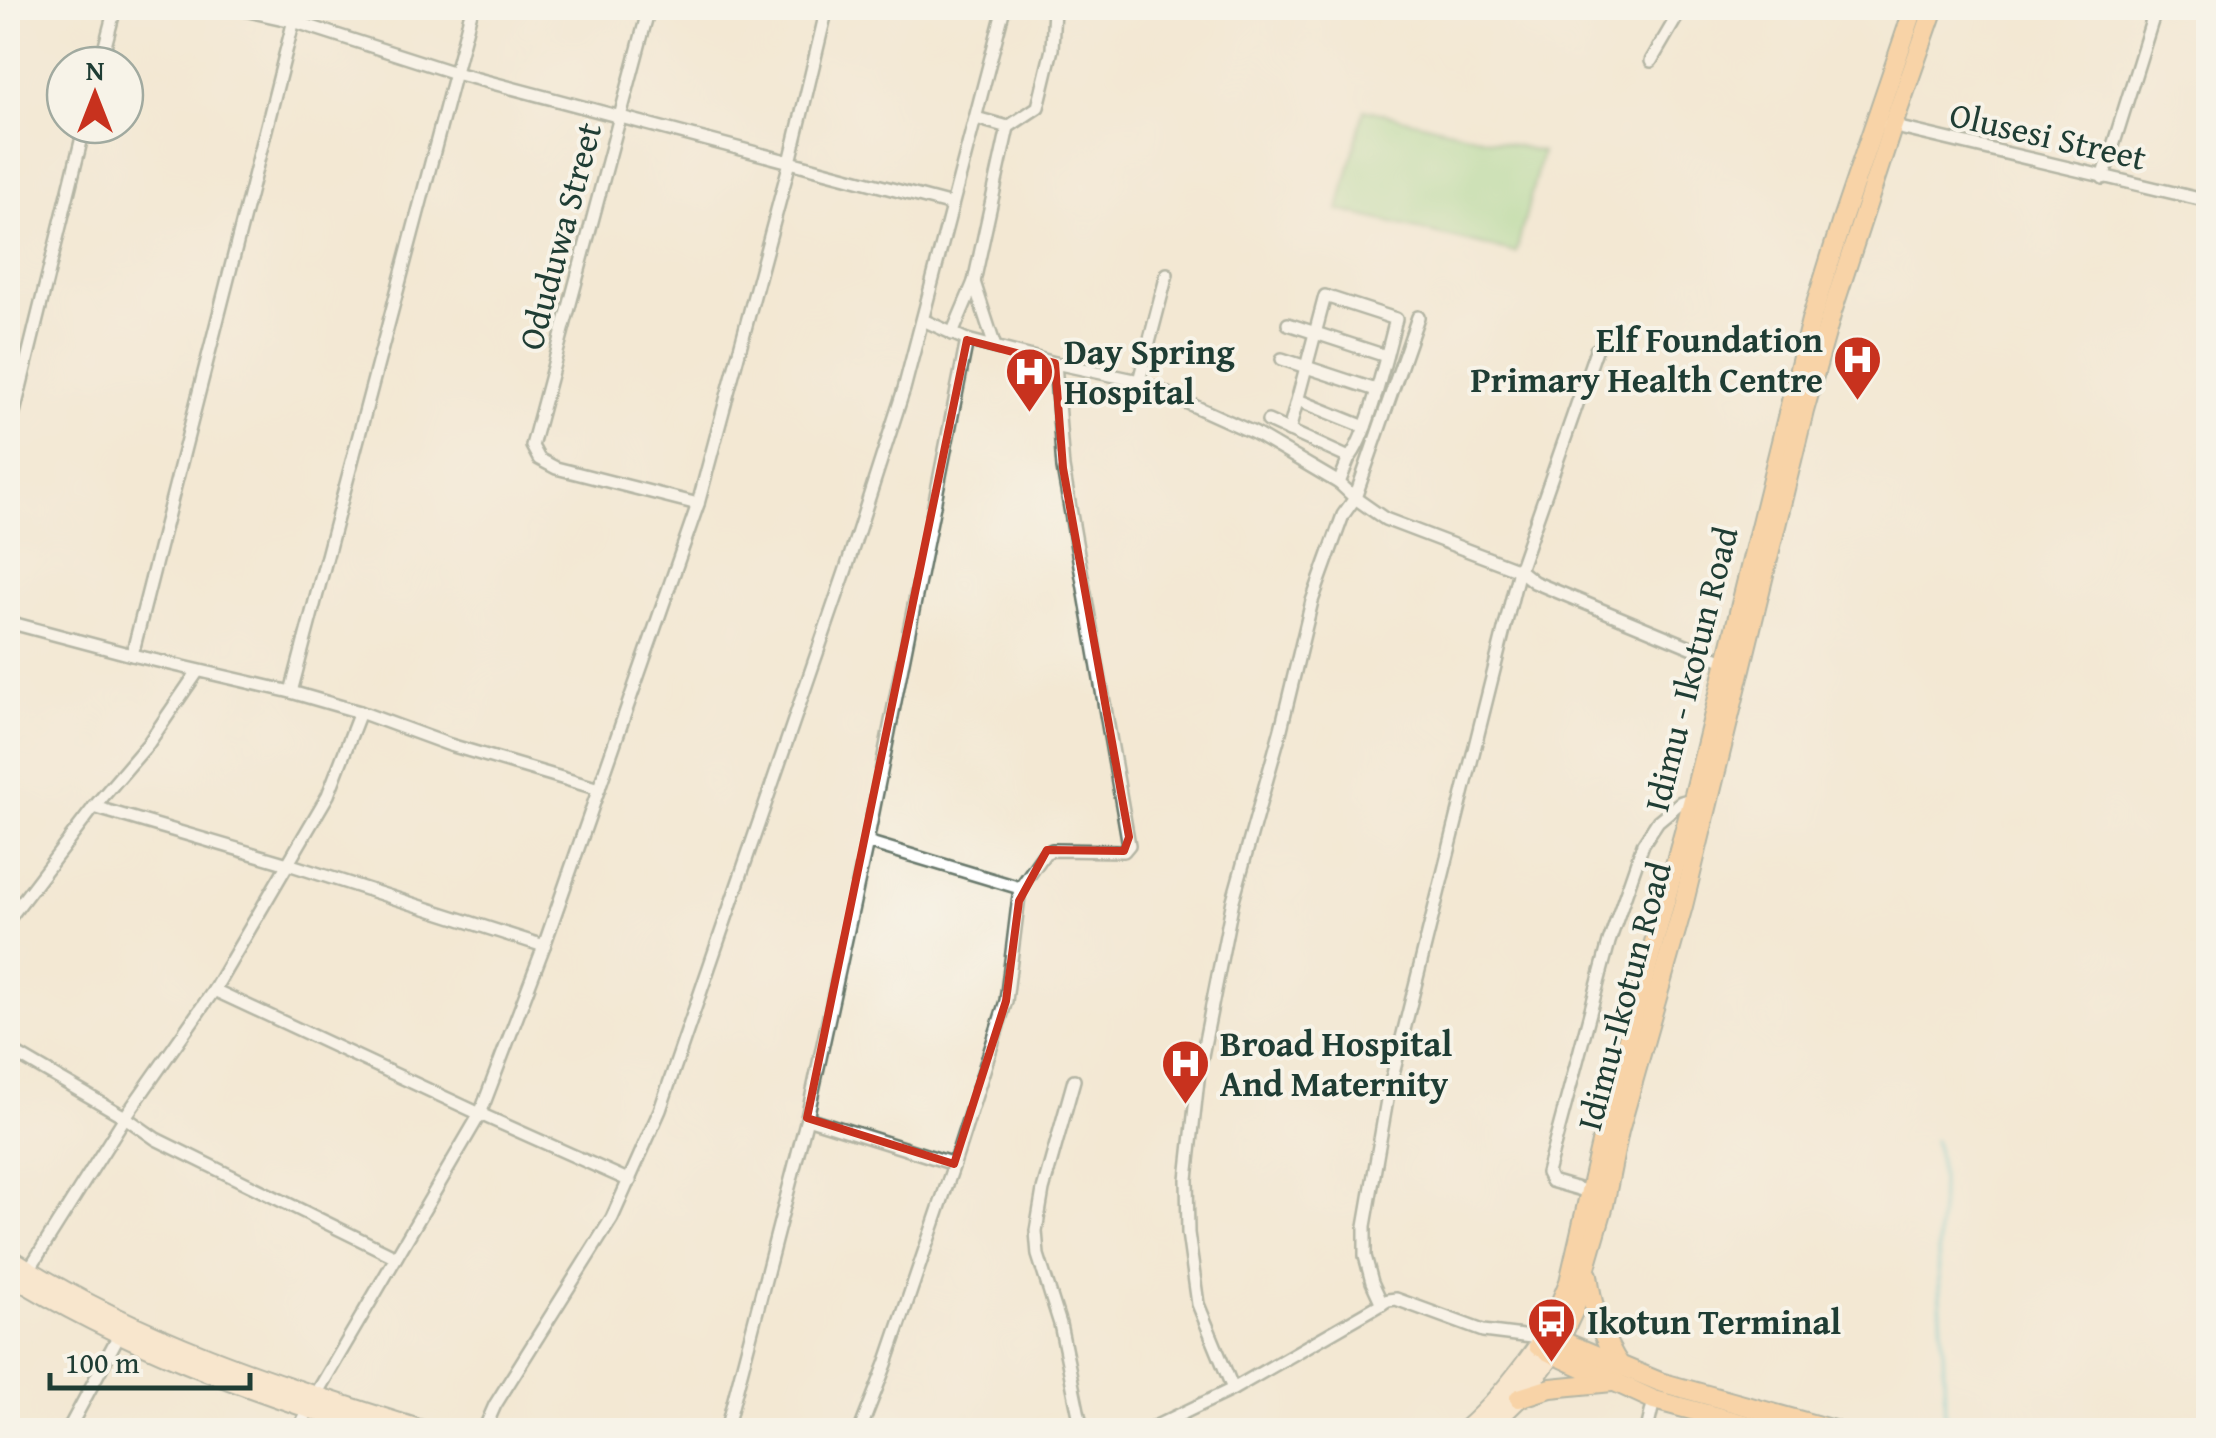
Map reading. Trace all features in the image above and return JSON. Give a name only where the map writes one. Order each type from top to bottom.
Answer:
[{"type":"main road","points":[[1884,124],[1914,8]]},
{"type":"main road","name":"Idimu-Ikotun Road","points":[[1546,1342],[1574,1310],[1683,906],[1744,622],[1884,124],[1934,8]]},
{"type":"main road","name":"Idimu - Ikotun Road","points":[[1546,1342],[1564,1298],[1610,1104],[1727,662],[1744,622]]},
{"type":"main road","points":[[8,1257],[178,1352]]},
{"type":"main road","points":[[1586,1268],[1597,1321],[1618,1375]]},
{"type":"main road","points":[[8,1274],[120,1334],[178,1352],[376,1430]]},
{"type":"main road","points":[[1546,1342],[1618,1375],[1654,1400],[1766,1430]]},
{"type":"main road","points":[[1486,1430],[1519,1398],[1546,1342]]},
{"type":"main road","points":[[1464,1430],[1486,1412],[1546,1342]]},
{"type":"main road","points":[[1519,1398],[1618,1375],[1660,1382],[1834,1430]]},
{"type":"main road","points":[[312,1403],[422,1430]]},
{"type":"street","points":[[105,45],[114,8]]},
{"type":"street","points":[[235,8],[293,21],[455,73],[952,205]]},
{"type":"street","points":[[132,655],[296,8]]},
{"type":"street","points":[[291,692],[472,8]]},
{"type":"street","name":"Oduduwa Street","points":[[648,8],[532,446],[539,458],[556,468],[698,504]]},
{"type":"street","points":[[298,1430],[480,1114],[544,946],[698,504],[828,8]]},
{"type":"street","points":[[484,1430],[495,1404],[612,1218],[660,1110],[898,407],[1004,8]]},
{"type":"street","points":[[952,334],[974,282],[1008,127],[1038,106],[1052,49],[1054,8]]},
{"type":"street","points":[[1651,60],[1682,8]]},
{"type":"street","points":[[2103,178],[2156,8]]},
{"type":"street","points":[[976,118],[1008,127]]},
{"type":"street","name":"Olusesi Street","points":[[1884,124],[2208,201]]},
{"type":"street","points":[[8,437],[80,145]]},
{"type":"street","points":[[1140,381],[1167,274]]},
{"type":"street","points":[[974,282],[995,347]]},
{"type":"street","points":[[1290,431],[1325,296],[1396,320],[1365,427],[1339,483]]},
{"type":"street","points":[[1234,1389],[1198,1304],[1188,1233],[1187,1179],[1200,1070],[1232,900],[1312,601],[1342,514],[1354,498],[1418,318]]},
{"type":"street","points":[[923,320],[967,340],[1140,381],[1254,433],[1339,483],[1385,519],[1519,570],[1534,582],[1727,662]]},
{"type":"street","points":[[1288,324],[1386,356]]},
{"type":"street","points":[[726,1430],[807,1118],[867,842],[967,340]]},
{"type":"street","points":[[1382,1304],[1365,1256],[1365,1226],[1388,1094],[1519,570],[1596,350]]},
{"type":"street","points":[[1282,359],[1376,390]]},
{"type":"street","points":[[860,1430],[886,1364],[1006,1001],[1020,888],[1052,850],[1124,851],[1129,845],[1064,468],[1055,363]]},
{"type":"street","points":[[1298,400],[1365,427]]},
{"type":"street","points":[[1268,421],[1349,458]]},
{"type":"street","points":[[8,622],[291,692],[600,789]]},
{"type":"street","points":[[8,920],[94,807],[148,744],[198,671]]},
{"type":"street","points":[[28,1270],[125,1117],[214,990],[328,795],[360,712]]},
{"type":"street","points":[[1589,1192],[1551,1181],[1547,1173],[1608,942],[1643,844],[1658,821],[1681,802],[1693,799]]},
{"type":"street","points":[[94,807],[544,946]]},
{"type":"street","points":[[867,842],[1020,888]]},
{"type":"street","points":[[214,990],[630,1181]]},
{"type":"street","points":[[8,1049],[156,1139],[396,1257]]},
{"type":"street","points":[[1074,1080],[1043,1190],[1036,1231],[1038,1255],[1060,1324],[1082,1430]]},
{"type":"street","points":[[807,1118],[954,1164]]},
{"type":"street","points":[[1148,1430],[1234,1389],[1396,1299],[1482,1330],[1546,1342]]},
{"type":"street","points":[[68,1430],[120,1334]]},
{"type":"street","points":[[1647,1430],[1654,1400]]},
{"type":"highlighted area","points":[[967,340],[1055,363],[1063,468],[1129,837],[1124,851],[1047,850],[1019,901],[1006,1001],[954,1164],[807,1118]]},
{"type":"green space","points":[[1364,109],[1542,152],[1516,253],[1339,210]]},
{"type":"waterway","points":[[1934,1140],[1941,1180],[1938,1249],[1944,1430]]},
{"type":"place","name":"Elf Foundation Primary Health Centre","points":[[1858,402]]},
{"type":"place","name":"Day Spring Hospital","points":[[1029,414]]},
{"type":"place","name":"Broad Hospital And Maternity","points":[[1185,1106]]},
{"type":"place","name":"Ikotun Terminal","points":[[1552,1364]]}]
